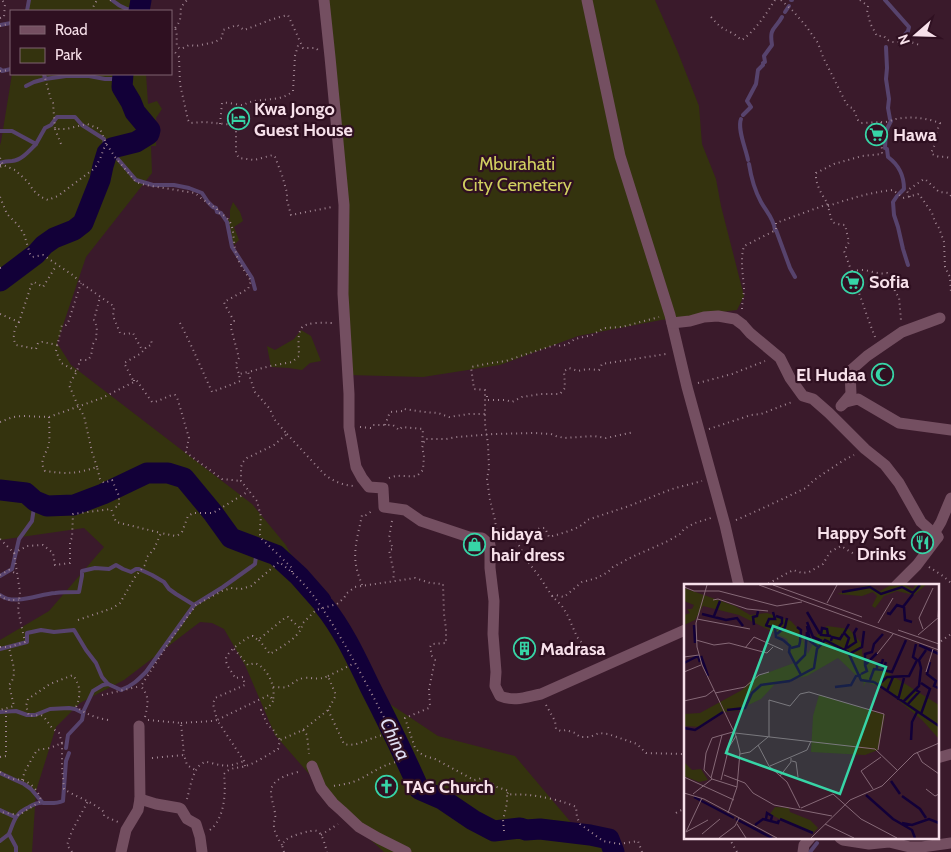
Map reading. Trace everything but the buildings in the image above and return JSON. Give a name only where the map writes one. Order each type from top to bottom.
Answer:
[{"type":"street","points":[[324,0],[344,205],[344,324],[349,394],[349,427],[356,467],[362,478],[369,487],[384,488],[389,508],[405,510],[421,521],[469,537],[482,538],[490,545],[490,568],[494,601],[495,686],[500,696],[509,700],[541,694],[684,630]]},
{"type":"street","points":[[587,0],[620,156],[671,319],[739,584]]},
{"type":"street","points":[[671,319],[690,321],[718,316],[735,319],[744,325],[750,333],[780,358],[790,378],[803,396],[813,399],[885,466],[899,483],[921,522],[938,537]]},
{"type":"street","points":[[841,406],[851,394],[850,371],[867,356],[902,332],[940,318]]},
{"type":"street","points":[[829,413],[846,402],[858,399],[899,423],[951,430]]},
{"type":"street","points":[[938,537],[935,532],[951,498]]},
{"type":"street","points":[[898,584],[917,565],[938,537]]},
{"type":"street","points":[[121,852],[126,830],[138,810],[140,799],[139,726]]},
{"type":"street","points":[[938,758],[951,754]]},
{"type":"street","points":[[312,766],[321,788],[333,803],[359,826],[406,852]]},
{"type":"street","points":[[140,799],[181,809],[187,819],[196,824],[202,852]]},
{"type":"street","points":[[843,840],[869,844],[889,842],[910,848],[951,843]]},
{"type":"path","points":[[0,18],[4,17],[5,4],[2,0]]},
{"type":"path","points":[[110,0],[114,2]]},
{"type":"path","points":[[172,29],[180,23],[180,7],[187,0]]},
{"type":"path","points":[[711,16],[722,28],[742,40],[754,29],[775,0]]},
{"type":"path","points":[[781,0],[793,10],[818,43],[846,103],[849,107],[853,108],[861,123],[886,123],[907,117],[940,123],[934,139],[936,142],[930,153],[936,157],[947,156],[951,159]]},
{"type":"path","points":[[860,0],[868,6],[867,13],[870,23],[877,36],[884,36],[890,42],[906,41],[916,43],[919,46]]},
{"type":"path","points":[[175,28],[178,33],[177,47],[181,49],[189,45],[196,46],[215,42],[222,38],[224,30],[236,25],[244,30],[280,16],[288,15],[303,48],[316,48],[322,56],[330,56]]},
{"type":"path","points":[[220,124],[222,103],[244,105],[250,102],[288,95],[293,91],[295,56],[300,41]]},
{"type":"path","points":[[172,50],[179,56],[180,84],[189,122],[236,126],[236,154],[238,158],[254,160],[273,154],[282,175],[291,215],[344,205]]},
{"type":"path","points":[[44,75],[53,103],[55,129],[61,144]]},
{"type":"path","points":[[879,348],[844,251],[849,242],[845,225],[832,222],[816,173],[834,164],[862,156],[882,154],[881,122]]},
{"type":"path","points":[[55,129],[66,129],[87,124],[100,129],[115,157],[136,182],[195,193],[214,206],[217,212],[229,219],[234,232],[235,252],[251,282],[248,289],[224,302],[234,321],[231,324],[231,328],[239,358],[236,364],[240,381],[212,392],[180,323]]},
{"type":"path","points":[[0,158],[1,165],[15,170],[28,182],[33,190],[48,200],[58,196],[94,168],[100,159],[106,142]]},
{"type":"path","points":[[910,197],[907,191],[924,179],[939,192],[949,193],[951,196]]},
{"type":"path","points":[[744,325],[742,308],[744,300],[742,252],[744,246],[776,230],[776,223],[828,205],[888,190],[893,190],[903,198],[919,194],[932,213],[934,222],[940,228],[944,242],[945,267],[950,277],[951,293]]},
{"type":"path","points":[[0,197],[7,214],[24,234],[32,257],[43,255],[112,305],[114,307],[113,316],[120,333],[133,333],[141,348],[146,348]]},
{"type":"path","points":[[57,265],[43,287],[34,282],[32,284],[19,322],[15,326],[14,343],[36,349],[38,343],[42,342],[58,345]]},
{"type":"path","points":[[0,268],[4,267]]},
{"type":"path","points":[[852,271],[861,270],[882,274],[887,273],[893,279],[895,292],[899,297],[902,332]]},
{"type":"path","points":[[77,371],[61,363],[56,351],[62,325],[68,323],[81,283]]},
{"type":"path","points":[[14,553],[27,546],[43,545],[53,553],[55,565],[70,563],[73,514],[119,506],[119,496],[112,480],[104,483],[100,479],[84,416],[68,384],[77,371],[80,360],[88,360],[91,356],[97,327],[94,320],[100,297]]},
{"type":"path","points":[[0,314],[19,322]]},
{"type":"path","points":[[485,390],[474,389],[471,367],[504,362],[555,345],[566,344],[604,328],[671,319]]},
{"type":"path","points":[[239,374],[292,362],[299,356],[299,333],[304,325],[321,323],[344,324]]},
{"type":"path","points":[[134,382],[124,363],[140,354],[152,344],[151,340]]},
{"type":"path","points":[[485,390],[487,400],[506,400],[512,402],[522,397],[560,394],[564,388],[564,371],[569,368],[578,371],[587,369],[599,370],[602,364],[678,351]]},
{"type":"path","points":[[687,387],[780,358]]},
{"type":"path","points":[[248,372],[255,392],[270,409],[274,419],[318,468],[331,479],[344,485],[369,487]]},
{"type":"path","points":[[0,422],[22,416],[49,417],[102,398],[134,382],[135,379],[152,402],[172,395],[177,397],[189,438],[186,452],[188,454],[222,479],[241,481]]},
{"type":"path","points":[[485,390],[485,424],[489,468],[487,479],[497,534],[490,545]]},
{"type":"path","points":[[699,432],[693,434],[751,415],[761,414],[803,396]]},
{"type":"path","points":[[385,425],[390,412],[403,411],[404,409],[438,413],[449,417],[486,414]]},
{"type":"path","points":[[49,417],[49,442],[42,464],[45,471],[70,473],[97,467]]},
{"type":"path","points":[[349,427],[371,428],[373,425],[394,425],[399,430],[402,426],[423,429],[423,470],[417,476],[407,477],[399,475],[390,477],[384,488]]},
{"type":"path","points":[[422,448],[425,439],[446,439],[493,434],[545,433],[564,438],[594,436],[606,438],[634,432]]},
{"type":"path","points":[[287,434],[274,445],[247,458],[243,462],[241,481],[259,506],[261,517],[260,535],[292,568],[292,572]]},
{"type":"path","points":[[552,596],[564,597],[582,582],[598,578],[612,567],[668,541],[695,523],[723,520],[806,488],[814,480],[844,460],[865,449]]},
{"type":"path","points":[[516,540],[540,528],[545,528],[549,537],[560,534],[584,524],[586,520],[672,489],[712,478]]},
{"type":"path","points":[[110,508],[116,522],[175,536],[182,532],[188,516],[193,513],[213,513],[249,491]]},
{"type":"path","points":[[362,586],[355,557],[362,516],[389,508],[389,538],[393,549],[389,550],[394,573],[393,581]]},
{"type":"path","points":[[78,620],[113,608],[120,602],[144,566],[161,534]]},
{"type":"path","points":[[497,534],[516,540],[528,562],[540,576],[552,596],[562,606],[591,661],[586,674]]},
{"type":"path","points":[[0,539],[14,553],[20,592],[18,610],[25,642],[8,647],[0,647]]},
{"type":"path","points":[[768,584],[793,570],[802,573],[809,572],[823,564],[830,552],[841,546],[854,554]]},
{"type":"path","points":[[102,695],[141,686],[196,605],[230,588],[241,589],[251,586],[279,562],[303,582],[323,608],[356,662],[401,753],[401,761],[384,765],[353,782],[321,788]]},
{"type":"path","points":[[917,565],[926,566],[951,583]]},
{"type":"path","points":[[0,574],[9,570],[17,574]]},
{"type":"path","points":[[245,766],[244,761],[217,720],[213,704],[215,698],[245,685],[243,677],[236,678],[226,662],[226,656],[229,652],[251,636],[254,636],[270,654],[292,640],[316,610],[337,604],[347,593],[356,587],[415,578],[425,582],[443,584],[446,643],[432,644],[430,648],[435,660],[429,689],[430,708],[405,718],[414,748],[425,756],[435,759],[474,780],[483,778],[509,791],[502,820],[504,831]]},
{"type":"path","points":[[0,596],[9,600],[19,600]]},
{"type":"path","points":[[258,640],[288,616],[301,629]]},
{"type":"path","points":[[938,643],[951,634]]},
{"type":"path","points":[[0,710],[14,706],[9,685],[15,675],[8,647]]},
{"type":"path","points":[[200,837],[212,829],[219,819],[224,803],[224,774],[226,771],[245,766],[278,749],[280,740],[272,728],[268,726],[261,710],[268,707],[273,700],[273,687],[266,673],[255,662],[246,664],[234,649]]},
{"type":"path","points":[[273,687],[287,686],[303,678],[321,679],[356,662]]},
{"type":"path","points":[[108,720],[95,717],[76,707],[81,694],[73,675],[44,687],[28,699],[26,706],[30,716],[44,716],[59,734],[62,743],[64,789],[104,811],[104,816],[122,824],[126,830]]},
{"type":"path","points":[[280,740],[303,730],[328,710],[336,697],[328,676]]},
{"type":"path","points":[[141,686],[148,702],[145,720],[181,723],[212,721],[269,695],[273,700]]},
{"type":"path","points":[[541,694],[555,721],[556,728],[561,731],[566,730],[580,737],[590,737],[599,733],[608,734],[637,744],[646,753],[684,754]]},
{"type":"path","points":[[0,757],[6,756],[6,708]]},
{"type":"path","points":[[328,710],[344,744],[359,743],[392,733]]},
{"type":"path","points":[[181,723],[184,755],[187,765],[195,771]]},
{"type":"path","points":[[284,852],[276,835],[274,824],[276,817],[271,794],[272,787],[281,778],[312,766],[308,751],[307,735],[303,730]]},
{"type":"path","points":[[22,780],[24,771],[37,750],[50,748],[62,743]]},
{"type":"path","points":[[140,760],[184,755]]},
{"type":"path","points":[[181,809],[187,799],[195,771],[202,764],[206,762],[228,766],[244,761]]},
{"type":"path","points":[[0,772],[4,773],[7,777],[28,783],[40,796],[40,801],[18,815],[0,812]]},
{"type":"path","points":[[507,794],[536,796],[568,803],[576,807],[580,824],[603,841],[619,844],[638,841],[642,852]]},
{"type":"path","points":[[72,852],[67,845],[72,831],[88,801]]},
{"type":"path","points":[[676,813],[684,809]]},
{"type":"path","points":[[321,835],[350,818]]},
{"type":"path","points":[[282,845],[290,837],[312,830],[321,835],[327,852]]},
{"type":"path","points":[[730,840],[737,852]]},
{"type":"green space","points":[[31,0],[149,0],[148,10],[25,10]]},
{"type":"green space","name":"Mburahati City Cemetery","points":[[326,0],[655,0],[699,106],[702,144],[716,179],[744,296],[737,310],[661,320],[578,336],[500,365],[423,377],[348,375],[348,340]]},
{"type":"green space","points":[[12,75],[146,75],[148,104],[157,101],[162,109],[156,118],[156,146],[151,146],[152,173],[86,257],[57,343],[71,365],[252,504],[285,544],[375,694],[438,736],[515,756],[574,826],[608,852],[384,852],[353,824],[275,735],[245,665],[224,629],[212,623],[200,622],[124,680],[80,703],[56,727],[36,791],[32,852],[0,852],[0,640],[49,611],[104,547],[84,528],[0,540],[1,142]]},
{"type":"green space","points":[[233,202],[240,212],[243,221],[234,227],[239,240],[234,245],[228,233],[228,220]]},
{"type":"green space","points":[[301,330],[311,336],[321,361],[310,363],[302,370],[271,367],[267,346],[275,350],[294,339]]},
{"type":"waterway","points":[[27,10],[29,0]]},
{"type":"waterway","points":[[112,0],[118,5],[132,10]]},
{"type":"waterway","name":"China","points":[[139,10],[141,0]]},
{"type":"waterway","points":[[885,0],[909,27],[901,39]]},
{"type":"waterway","points":[[785,12],[789,6]]},
{"type":"waterway","points":[[763,63],[765,62],[764,56],[772,45],[771,35],[773,29],[782,17]]},
{"type":"waterway","points":[[0,25],[10,23]]},
{"type":"waterway","points":[[886,47],[886,79],[890,119]]},
{"type":"waterway","points":[[743,115],[751,107],[747,101],[756,84],[758,70],[763,65]]},
{"type":"waterway","points":[[0,69],[2,71],[10,69]]},
{"type":"waterway","points":[[44,75],[45,79],[66,76],[122,79]]},
{"type":"waterway","points":[[0,281],[54,238],[74,230],[83,223],[100,180],[107,153],[112,148],[136,142],[149,134],[150,130],[135,112],[122,87],[123,75]]},
{"type":"waterway","points":[[26,86],[45,79]]},
{"type":"waterway","points":[[0,131],[12,131],[36,144],[45,128],[51,125],[57,117],[75,117],[82,125],[104,139],[107,153]]},
{"type":"waterway","points":[[741,119],[741,133],[748,160]]},
{"type":"waterway","points":[[885,148],[886,131],[891,121]]},
{"type":"waterway","points":[[0,163],[19,159],[36,144]]},
{"type":"waterway","points":[[112,148],[117,158],[136,180],[153,185],[174,185],[202,193],[227,222],[232,247],[252,278],[255,289]]},
{"type":"waterway","points":[[887,149],[888,157],[898,167],[903,179],[904,189],[899,194]]},
{"type":"waterway","points":[[749,164],[757,193],[775,230]]},
{"type":"waterway","points":[[897,196],[893,202],[894,215],[908,265]]},
{"type":"waterway","points":[[776,230],[795,277]]},
{"type":"waterway","points":[[0,277],[4,279]]},
{"type":"waterway","name":"China","points":[[0,490],[26,493],[35,501],[47,506],[74,505],[103,494],[147,473],[168,473],[184,478],[231,538],[276,555],[299,576],[321,601]]},
{"type":"waterway","points":[[0,576],[12,569],[19,539],[32,521],[35,501]]},
{"type":"waterway","points":[[66,748],[68,735],[82,720],[84,710],[93,691],[108,684],[121,690],[137,680],[146,672],[194,605],[255,564],[257,549]]},
{"type":"waterway","points":[[0,595],[6,598],[19,599],[55,593],[79,592],[82,571],[95,568],[109,569],[116,565],[131,572],[139,569],[152,575],[164,582],[169,589],[194,605]]},
{"type":"waterway","name":"China","points":[[324,606],[338,625],[355,657],[419,789],[442,799],[473,820],[494,831],[520,828],[590,835],[609,839],[614,852]]},
{"type":"waterway","points":[[0,649],[27,642],[27,633],[41,630],[54,632],[74,630],[108,684]]},
{"type":"waterway","points":[[0,712],[16,711],[27,715],[35,715],[50,709],[69,708],[83,713]]},
{"type":"waterway","points":[[16,852],[16,847],[9,834],[18,815],[24,809],[36,804],[63,801],[66,761],[69,753]]},
{"type":"waterway","points":[[0,773],[24,784],[42,802]]},
{"type":"waterway","points":[[0,810],[15,817]]},
{"type":"waterway","points":[[0,841],[9,834]]},
{"type":"waterway","points":[[810,852],[817,843]]},
{"type":"place","name":"Kwa Jongo Guest House","points":[[238,119]]},
{"type":"place","name":"Hawa","points":[[877,135]]},
{"type":"place","name":"Sofia","points":[[853,282]]},
{"type":"place","name":"El Hudaa","points":[[882,375]]},
{"type":"place","name":"Happy Soft Drinks","points":[[922,543]]},
{"type":"place","name":"hidaya hair dress","points":[[475,544]]},
{"type":"place","name":"Madrasa","points":[[524,649]]},
{"type":"place","name":"TAG Church","points":[[387,787]]}]
